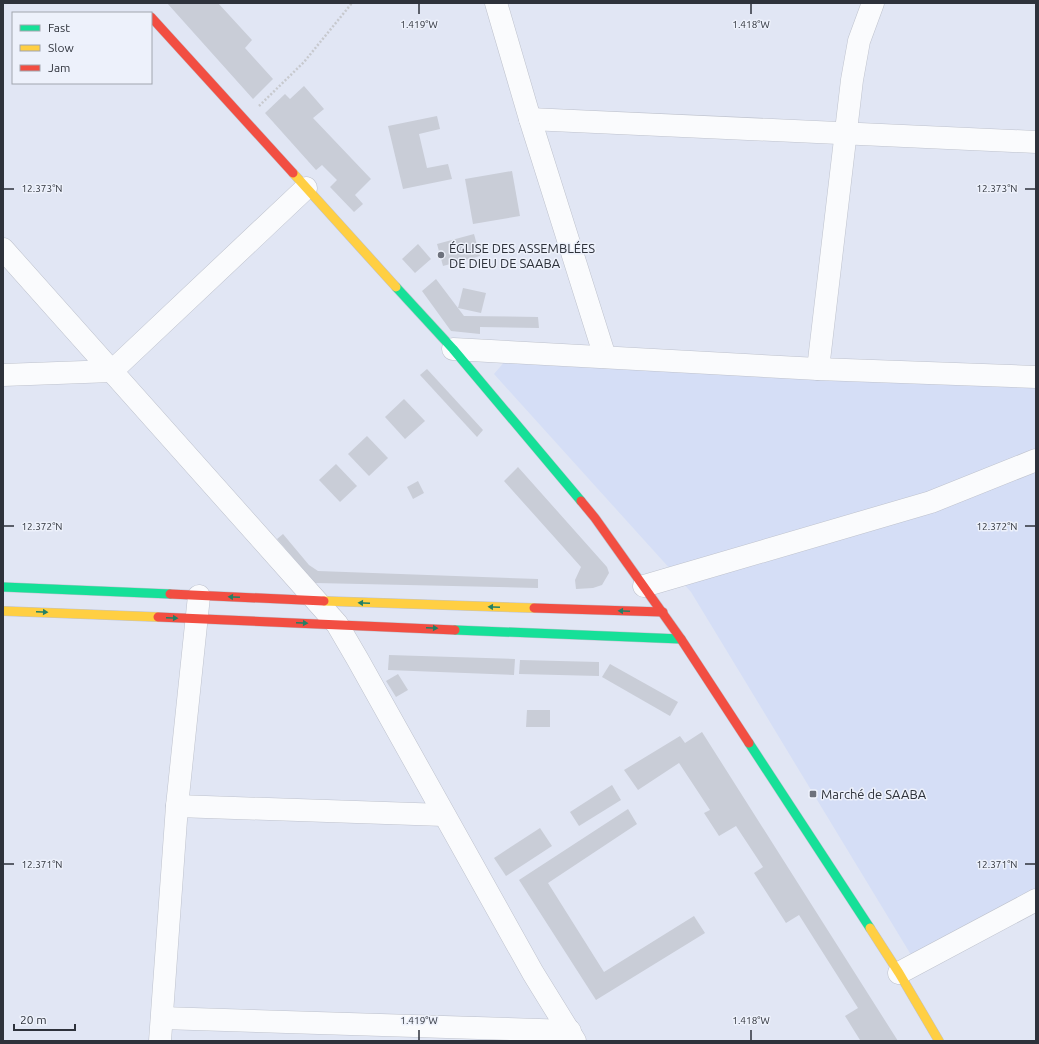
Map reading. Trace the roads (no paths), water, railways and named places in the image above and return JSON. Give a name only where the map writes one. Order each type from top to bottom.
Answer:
[{"type":"street","points":[[496,3],[530,119],[605,357]]},
{"type":"street","points":[[818,369],[844,133],[859,41],[873,3]]},
{"type":"street","points":[[152,18],[453,349],[595,518],[681,639],[899,973],[939,1041]]},
{"type":"street","points":[[530,119],[1036,142]]},
{"type":"street","points":[[3,375],[112,371],[306,188]]},
{"type":"street","points":[[3,249],[337,624],[533,973],[572,1036]]},
{"type":"street","points":[[453,349],[818,369],[1036,377]]},
{"type":"street","points":[[644,586],[931,502],[1036,460]]},
{"type":"street","points":[[3,587],[318,601],[663,612]]},
{"type":"street","points":[[160,1041],[177,806],[199,596]]},
{"type":"street","points":[[3,611],[681,639]]},
{"type":"street","points":[[177,806],[444,815]]},
{"type":"street","points":[[899,973],[1036,900]]},
{"type":"street","points":[[162,1018],[572,1036]]},
{"type":"place","name":"ÉGLISE DES ASSEMBLÉES DE DIEU DE SAABA","points":[[441,255]]},
{"type":"place","name":"Marché de SAABA","points":[[813,794]]}]
